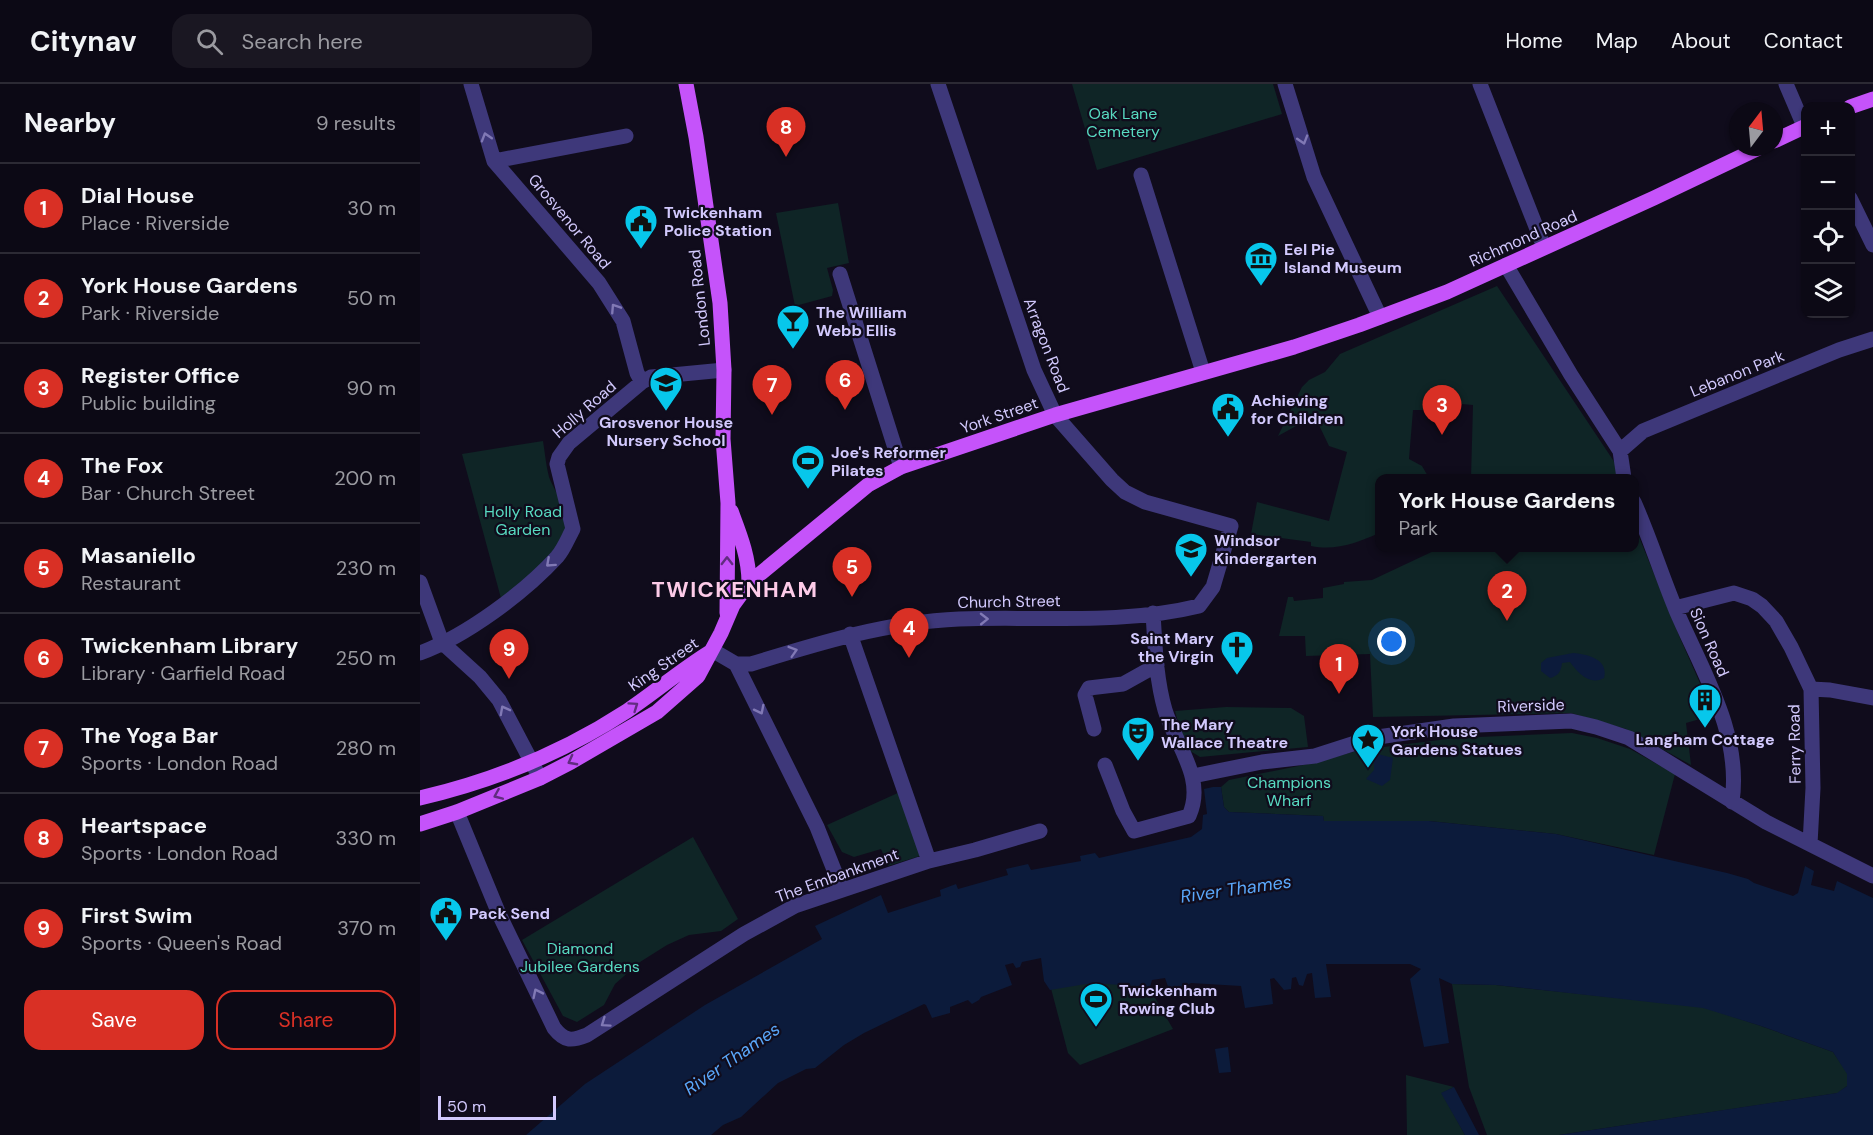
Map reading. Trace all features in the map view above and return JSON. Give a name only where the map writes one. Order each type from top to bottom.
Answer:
[{"type":"main road","name":"London Road","points":[[687,86],[717,274],[724,370],[723,439],[728,504],[727,619]]},
{"type":"main road","points":[[1855,106],[1873,99]]},
{"type":"main road","points":[[1783,137],[1801,128]]},
{"type":"main road","name":"Richmond Road","points":[[1294,347],[1447,292],[1741,156]]},
{"type":"main road","name":"York Street","points":[[749,583],[868,484],[901,467],[1055,415],[1294,347]]},
{"type":"main road","name":"London Road","points":[[712,650],[727,619],[749,583],[743,543],[728,504]]},
{"type":"main road","name":"King Street","points":[[420,798],[473,784],[530,762],[584,736],[626,711],[712,650]]},
{"type":"main road","name":"King Street","points":[[420,824],[457,812],[540,778],[657,712],[691,684],[712,650]]},
{"type":"street","name":"Grosvenor Road","points":[[471,84],[494,161],[598,283],[623,321],[637,373],[642,382]]},
{"type":"street","name":"Arragon Road","points":[[938,84],[1034,370],[1055,415],[1125,492],[1144,502],[1231,526]]},
{"type":"street","points":[[1286,84],[1314,177],[1380,317]]},
{"type":"street","points":[[1480,84],[1544,247]]},
{"type":"street","points":[[1786,84],[1801,117]]},
{"type":"street","points":[[494,161],[626,136]]},
{"type":"street","points":[[1141,175],[1203,372]]},
{"type":"street","points":[[1855,207],[1873,245]]},
{"type":"street","points":[[1506,265],[1571,375],[1620,451],[1623,474]]},
{"type":"street","points":[[840,274],[901,467]]},
{"type":"street","name":"Lebanon Park","points":[[1620,451],[1644,431],[1839,350],[1873,339]]},
{"type":"street","name":"Holly Road","points":[[420,653],[443,643],[484,618],[520,590],[558,555],[573,529],[558,471],[559,457],[569,443],[651,377],[724,370]]},
{"type":"street","name":"Sion Road","points":[[1639,513],[1675,608],[1723,715],[1734,767],[1735,782],[1732,801]]},
{"type":"street","name":"Church Street","points":[[736,664],[751,664],[850,634],[909,624],[957,619],[1134,616],[1199,606],[1213,587],[1231,526]]},
{"type":"street","points":[[420,582],[443,643],[480,677],[499,700],[540,778]]},
{"type":"street","name":"Ferry Road","points":[[1675,608],[1734,593],[1752,599],[1776,621],[1791,647],[1811,689],[1813,777],[1810,844]]},
{"type":"street","points":[[1105,765],[1134,831],[1189,816],[1195,799],[1193,776],[1166,710],[1156,665],[1153,613]]},
{"type":"street","points":[[850,634],[929,861]]},
{"type":"street","points":[[712,650],[736,664],[817,827],[842,890]]},
{"type":"street","points":[[1094,729],[1085,694],[1089,688],[1123,684],[1156,665]]},
{"type":"street","points":[[1811,689],[1873,698]]},
{"type":"street","name":"Riverside","points":[[1193,776],[1262,762],[1315,756],[1371,738],[1454,726],[1571,721],[1596,726],[1629,738],[1766,822],[1873,876]]},
{"type":"street","name":"The Embankment","points":[[457,812],[499,914],[554,1029],[569,1040],[587,1035],[744,934],[795,906],[929,861],[1040,831]]},
{"type":"green space","name":"Oak Lane Cemetery","points":[[1072,84],[1273,84],[1282,114],[1097,170]]},
{"type":"green space","points":[[838,203],[849,263],[827,268],[833,290],[832,296],[795,306],[776,213]]},
{"type":"green space","points":[[1497,286],[1615,463],[1617,474],[1471,474],[1473,405],[1439,402],[1439,406],[1427,405],[1426,410],[1413,410],[1409,459],[1422,466],[1427,474],[1375,474],[1375,535],[1338,547],[1320,547],[1311,546],[1311,542],[1251,534],[1257,502],[1329,521],[1347,452],[1329,446],[1318,423],[1307,420],[1278,436],[1302,387],[1309,380],[1325,372],[1340,354]]},
{"type":"green space","name":"Holly Road Garden","points":[[543,441],[549,477],[565,511],[566,528],[554,551],[544,563],[502,602],[462,454]]},
{"type":"green space","points":[[1639,537],[1714,715],[1686,723],[1691,765],[1626,729],[1571,713],[1373,717],[1370,654],[1306,656],[1305,636],[1279,636],[1288,597],[1293,597],[1294,601],[1323,598],[1323,588],[1344,584],[1344,582],[1372,580],[1432,552],[1639,552]]},
{"type":"green space","points":[[1226,707],[1291,708],[1304,716],[1308,747],[1200,757],[1187,749],[1175,711]]},
{"type":"green space","name":"Champions Wharf","points":[[1572,733],[1597,738],[1630,749],[1675,774],[1654,855],[1556,834],[1429,821],[1324,821],[1323,816],[1229,812],[1224,807],[1221,787],[1229,780],[1313,763],[1360,750],[1455,738]]},
{"type":"green space","points":[[900,792],[920,856],[888,866],[881,849],[854,857],[842,852],[827,825]]},
{"type":"green space","name":"Diamond Jubilee Gardens","points":[[693,837],[738,919],[721,931],[689,935],[667,945],[640,962],[615,984],[604,1005],[577,1022],[563,1016],[522,940]]},
{"type":"green space","points":[[1043,958],[1135,963],[1173,1029],[1080,1065],[1068,1053]]},
{"type":"green space","points":[[1452,984],[1496,985],[1703,1007],[1833,1052],[1848,1074],[1847,1086],[1838,1093],[1559,1135],[1487,1135],[1469,1087]]},
{"type":"green space","points":[[1406,1075],[1454,1087],[1442,1093],[1465,1135],[1407,1135]]},
{"type":"water","points":[[1573,653],[1590,656],[1600,662],[1605,672],[1604,678],[1589,679],[1570,662],[1562,663],[1559,673],[1550,678],[1541,671],[1541,663],[1547,658]]},
{"type":"water","points":[[1374,753],[1393,758],[1390,780],[1382,786],[1366,779],[1374,770],[1374,761],[1362,758],[1363,754]]},
{"type":"water","name":"River Thames","points":[[1221,787],[1224,807],[1229,812],[1323,816],[1324,821],[1429,821],[1556,834],[1727,873],[1793,896],[1798,893],[1805,866],[1814,871],[1811,885],[1834,891],[1837,881],[1873,898],[1873,1135],[1559,1135],[1837,1093],[1847,1086],[1847,1074],[1833,1052],[1703,1008],[1496,985],[1452,984],[1439,978],[1449,1043],[1424,1047],[1410,979],[1421,969],[1410,964],[1326,964],[1331,997],[1315,998],[1312,973],[1307,974],[1303,986],[1299,985],[1296,977],[1292,978],[1291,989],[1284,990],[1274,978],[1270,979],[1273,1004],[1245,1008],[1241,986],[1191,983],[1187,985],[1183,995],[1171,995],[1165,978],[1152,980],[1150,987],[1092,983],[1050,990],[1044,981],[1041,958],[1022,962],[1020,967],[1016,968],[1013,963],[1005,965],[1012,985],[981,997],[972,1004],[968,1000],[950,1007],[950,1013],[932,1018],[924,1004],[864,1033],[844,1045],[815,1068],[806,1069],[778,1083],[741,1117],[723,1125],[711,1135],[526,1135],[585,1084],[705,1005],[822,939],[815,926],[881,895],[888,913],[941,896],[940,890],[956,884],[958,889],[1008,875],[1006,869],[1028,864],[1031,870],[1081,861],[1080,856],[1095,853],[1099,858],[1191,837],[1202,829],[1203,815],[1207,814],[1204,789]]},
{"type":"water","points":[[1228,1047],[1231,1072],[1219,1073],[1215,1049]]},
{"type":"water","points":[[1454,1087],[1479,1135],[1465,1135],[1441,1093]]},
{"type":"place","name":"Heartspace","points":[[786,157]]},
{"type":"place","name":"Twickenham Police Station","points":[[641,250]]},
{"type":"place","name":"Eel Pie Island Museum","points":[[1261,287]]},
{"type":"place","name":"The William Webb Ellis","points":[[793,350]]},
{"type":"place","name":"Twickenham Library","points":[[845,410]]},
{"type":"place","name":"Grosvenor House Nursery School","points":[[666,412]]},
{"type":"place","name":"The Yoga Bar","points":[[772,415]]},
{"type":"place","name":"Register Office","points":[[1442,435]]},
{"type":"place","name":"Achieving for Children","points":[[1228,438]]},
{"type":"place","name":"Joe's Reformer Pilates","points":[[808,490]]},
{"type":"place","name":"Windsor Kindergarten","points":[[1191,578]]},
{"type":"place","name":"Masaniello","points":[[852,597]]},
{"type":"place","name":"York House Gardens","points":[[1507,621]]},
{"type":"place","name":"The Fox","points":[[909,658]]},
{"type":"place","name":"Saint Mary the Virgin","points":[[1237,676]]},
{"type":"place","name":"First Swim","points":[[509,679]]},
{"type":"place","name":"Dial House","points":[[1339,694]]},
{"type":"place","name":"Langham Cottage","points":[[1705,729]]},
{"type":"place","name":"The Mary Wallace Theatre","points":[[1138,762]]},
{"type":"place","name":"York House Gardens Statues","points":[[1368,769]]},
{"type":"place","name":"Pack Send","points":[[446,942]]},
{"type":"place","name":"Twickenham Rowing Club","points":[[1096,1028]]},
{"type":"district","name":"TWICKENHAM","points":[[735,589]]}]
